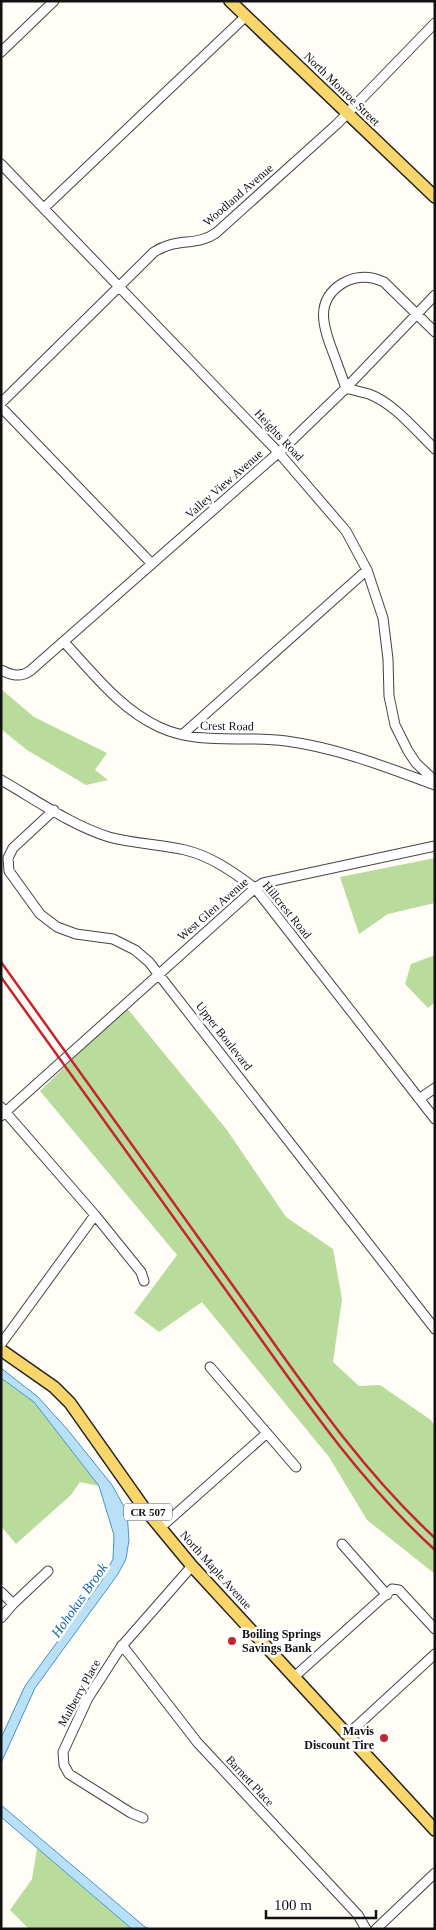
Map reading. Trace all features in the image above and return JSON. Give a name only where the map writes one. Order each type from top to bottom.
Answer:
[{"type":"main road","name":"North Monroe Street","points":[[230,1],[435,197]]},
{"type":"main road","name":"North Maple Avenue","points":[[1,1350],[54,1387],[70,1403],[160,1528],[192,1566],[435,1830]]},
{"type":"street","points":[[1,52],[43,5],[54,1]]},
{"type":"street","points":[[44,208],[246,16]]},
{"type":"street","name":"Woodland Avenue","points":[[1,403],[154,252],[163,246],[179,241],[202,240],[216,233],[348,114],[435,23]]},
{"type":"street","name":"Heights Road","points":[[1,164],[279,452],[346,531],[367,570],[377,596],[386,636],[389,696],[395,724],[416,763],[435,780]]},
{"type":"street","points":[[435,332],[394,290],[384,282],[376,279],[354,278],[339,286],[332,292],[324,307],[324,325],[346,388],[369,394],[380,400],[406,420],[435,449]]},
{"type":"street","name":"Valley View Avenue","points":[[64,642],[279,452],[346,388],[435,294]]},
{"type":"street","points":[[1,408],[152,564]]},
{"type":"street","points":[[182,736],[367,570]]},
{"type":"street","points":[[1,670],[16,676],[24,675],[64,642]]},
{"type":"street","name":"Crest Road","points":[[64,642],[126,706],[160,727],[182,736],[205,739],[260,739],[319,746],[366,759],[435,785]]},
{"type":"street","name":"Hillcrest Road","points":[[1,780],[85,827],[111,838],[185,850],[205,856],[255,888],[435,1119]]},
{"type":"street","name":"Upper Boulevard","points":[[54,810],[13,848],[8,858],[9,871],[40,914],[66,931],[101,936],[125,943],[142,956],[435,1329]]},
{"type":"street","name":"West Glen Avenue","points":[[3,1111],[255,888],[263,883],[435,846]]},
{"type":"street","points":[[419,1100],[435,1088]]},
{"type":"street","points":[[3,1111],[95,1215],[141,1272],[144,1281]]},
{"type":"street","points":[[1,1344],[95,1215]]},
{"type":"street","points":[[210,1367],[296,1468]]},
{"type":"street","points":[[160,1528],[267,1433]]},
{"type":"street","points":[[342,1544],[387,1595]]},
{"type":"street","name":"Mulberry Place","points":[[143,1818],[72,1777],[62,1760],[81,1710],[103,1673],[122,1645],[192,1566]]},
{"type":"street","points":[[1,1618],[48,1571]]},
{"type":"street","points":[[294,1677],[392,1589],[399,1590],[435,1629]]},
{"type":"street","points":[[1,1592],[13,1604]]},
{"type":"street","name":"Barnett Place","points":[[122,1645],[197,1742],[358,1916],[366,1929]]},
{"type":"street","points":[[346,1735],[435,1654]]},
{"type":"street","points":[[376,1929],[435,1873]]},
{"type":"green space","points":[[1,689],[34,717],[107,753],[95,770],[108,780],[86,785],[27,750],[1,729]]},
{"type":"green space","points":[[435,858],[435,903],[388,914],[359,934],[340,877]]},
{"type":"green space","points":[[435,955],[435,1002],[428,1008],[405,984],[411,964]]},
{"type":"green space","points":[[126,1007],[227,1130],[286,1217],[333,1249],[342,1299],[333,1362],[359,1386],[380,1385],[431,1420],[435,1427],[435,1574],[367,1520],[329,1457],[202,1302],[159,1332],[134,1313],[177,1255],[40,1091]]},
{"type":"green space","points":[[1,1378],[34,1402],[99,1486],[80,1482],[71,1495],[16,1544],[1,1526]]},
{"type":"green space","points":[[37,1848],[132,1929],[29,1929],[10,1910],[32,1879]]},
{"type":"water","points":[[1,1368],[38,1397],[67,1429],[112,1485],[127,1512],[129,1540],[126,1559],[118,1574],[35,1688],[1,1763],[1,1738],[25,1686],[101,1582],[113,1559],[114,1535],[99,1486],[34,1402],[1,1378]]},
{"type":"water","points":[[1,1805],[145,1927],[150,1929],[132,1929],[1,1817]]},
{"type":"railway","points":[[1,962],[332,1423],[381,1483],[435,1538]]},
{"type":"railway","points":[[1,977],[328,1431],[379,1493],[435,1550]]},
{"type":"place","name":"Boiling Springs Savings Bank","points":[[232,1641]]},
{"type":"place","name":"Mavis Discount Tire","points":[[384,1738]]},
{"type":"water label","name":"Hohokus Brook","points":[[79,1600]]}]
